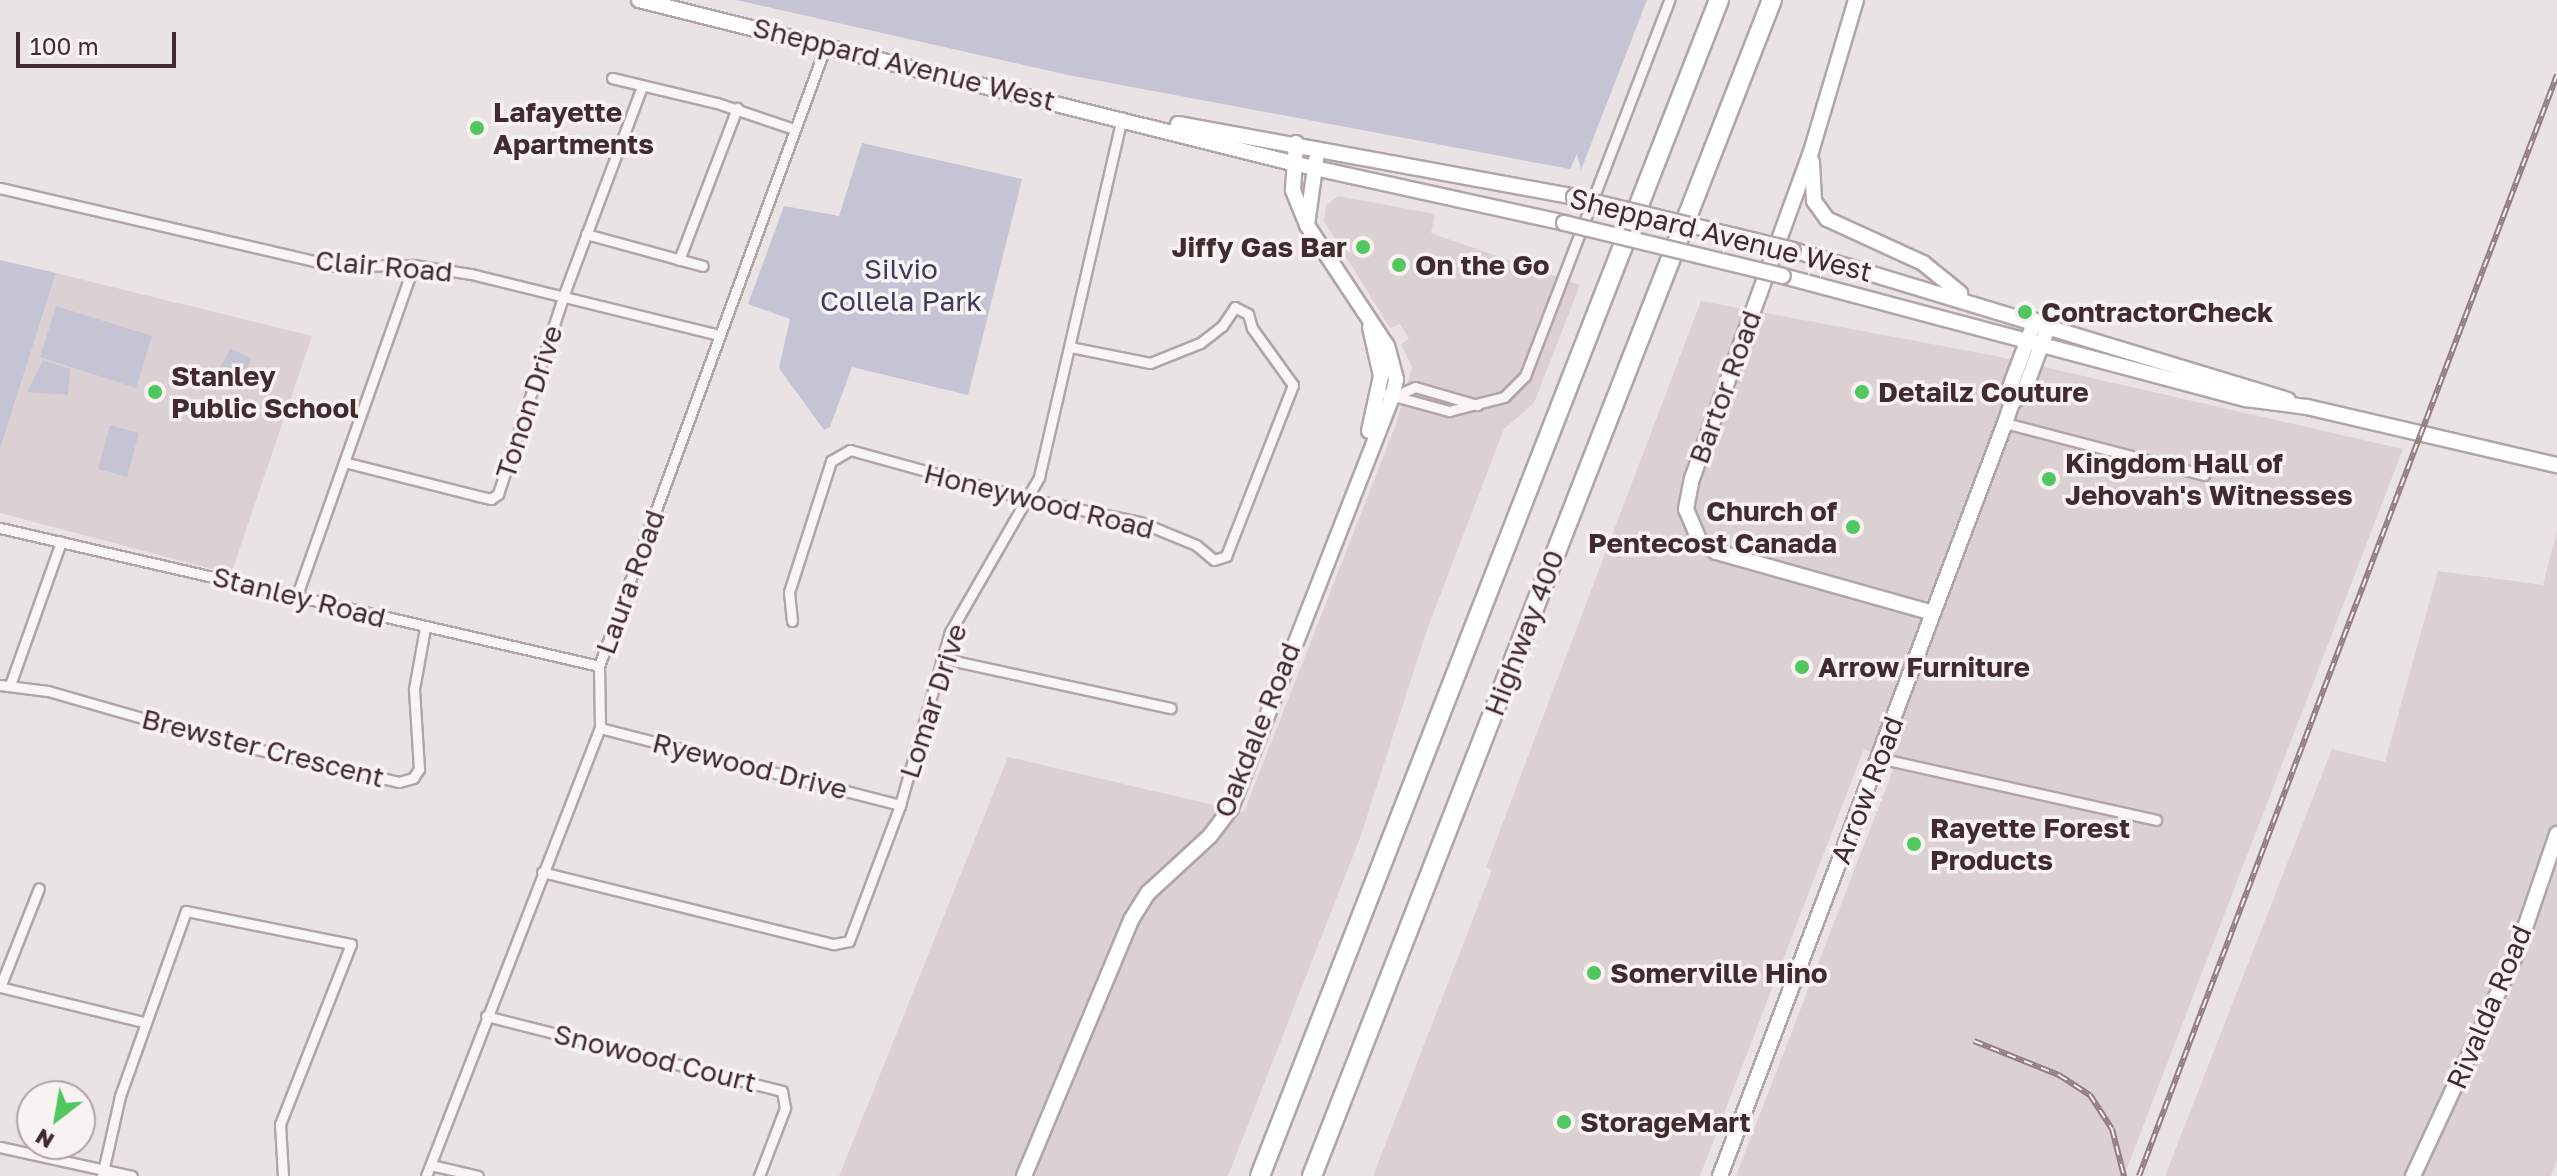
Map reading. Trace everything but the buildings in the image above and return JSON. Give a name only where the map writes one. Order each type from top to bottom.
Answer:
[{"type":"highway","name":"Highway 400","points":[[1260,1176],[1719,0]]},
{"type":"highway","name":"Highway 400","points":[[1312,1176],[1772,0]]},
{"type":"main road","name":"Sheppard Avenue West","points":[[639,0],[1122,117],[1292,163],[1564,223],[1783,276],[2043,348],[2246,399],[2307,407],[2557,465]]},
{"type":"main road","name":"Bartor Road","points":[[1856,0],[1812,149],[1692,478],[1686,509],[1689,524],[1699,540],[1731,558],[1933,613]]},
{"type":"main road","name":"Sheppard Avenue West","points":[[1122,117],[1296,143],[1574,197],[1793,250],[2254,385],[2307,407]]},
{"type":"main road","name":"Oakdale Road","points":[[1024,1176],[1131,920],[1148,893],[1210,836],[1231,808],[1386,394],[1367,315],[1307,225],[1293,190],[1292,163],[1296,143]]},
{"type":"main road","points":[[1307,225],[1316,168],[1316,147]]},
{"type":"main road","points":[[1812,149],[1811,184],[1823,215],[1923,263],[1973,301]]},
{"type":"main road","name":"Arrow Road","points":[[2012,403],[2010,387],[2026,343],[2042,323]]},
{"type":"main road","name":"Arrow Road","points":[[1720,1176],[2012,403],[2024,391],[2043,348],[2042,323]]},
{"type":"main road","name":"Rivalda Road","points":[[2413,1176],[2516,954],[2557,834]]},
{"type":"street","points":[[1386,394],[1449,411],[1480,406],[1504,397],[1525,376],[1669,0]]},
{"type":"street","name":"Laura Road","points":[[426,1176],[600,728],[599,666],[826,45]]},
{"type":"street","points":[[612,78],[737,108],[794,129]]},
{"type":"street","name":"Tonon Drive","points":[[344,462],[491,499],[498,494],[564,294],[642,86]]},
{"type":"street","points":[[679,260],[737,108]]},
{"type":"street","name":"Lomar Drive","points":[[542,872],[843,944],[855,932],[900,805],[950,632],[1024,498],[1039,477],[1122,117]]},
{"type":"street","name":"Clair Road","points":[[0,188],[335,266],[414,265],[564,294],[720,335]]},
{"type":"street","points":[[586,234],[703,266]]},
{"type":"street","points":[[297,595],[414,265]]},
{"type":"street","name":"Honeywood Road","points":[[792,621],[789,592],[838,454],[850,450],[1024,498],[1140,522],[1196,545],[1214,560],[1226,556],[1293,385],[1241,308],[1233,309],[1222,326],[1200,343],[1150,363],[1070,347]]},
{"type":"street","points":[[1386,394],[1415,387],[1480,406]]},
{"type":"street","points":[[2005,423],[2204,475]]},
{"type":"street","name":"Stanley Road","points":[[0,528],[599,666]]},
{"type":"street","points":[[5,685],[61,542]]},
{"type":"street","name":"Brewster Crescent","points":[[5,685],[399,782],[413,778],[419,769],[414,689],[425,628]]},
{"type":"street","points":[[941,658],[1171,708]]},
{"type":"street","name":"Ryewood Drive","points":[[600,728],[900,805]]},
{"type":"street","points":[[1879,758],[2156,820]]},
{"type":"street","points":[[39,888],[0,987],[144,1022]]},
{"type":"street","points":[[103,1173],[120,1096],[186,911],[351,944],[280,1124],[283,1176]]},
{"type":"street","name":"Snowood Court","points":[[486,1016],[782,1091],[785,1108],[759,1176]]},
{"type":"street","points":[[0,1147],[103,1173],[132,1176]]},
{"type":"street","points":[[431,1165],[478,1176]]},
{"type":"shaded area","points":[[1338,196],[1435,214],[1431,233],[1580,285],[1534,403],[1504,429],[1428,627],[1360,838],[1228,1176],[839,1176],[1008,757],[1244,812],[1396,424],[1412,367],[1401,344],[1409,339],[1400,324],[1390,328],[1324,221],[1326,205]]},
{"type":"shaded area","name":"Stanley Public School","points":[[56,273],[312,336],[231,574],[0,513],[0,449]]},
{"type":"shaded area","points":[[1701,301],[1996,356],[2403,449],[2124,1176],[1736,1176],[1896,762],[1864,749],[1700,1176],[1373,1176],[1492,870],[1486,867]]},
{"type":"shaded area","points":[[2557,530],[2557,1161],[2551,1176],[2165,1176],[2332,749],[2385,762],[2438,571],[2543,585]]},
{"type":"green space","points":[[736,0],[1647,0],[1581,170],[1577,154],[1570,169],[1068,75]]},
{"type":"green space","name":"Silvio Collela Park","points":[[862,143],[1022,179],[968,395],[852,367],[830,427],[824,430],[779,368],[790,319],[748,304],[784,206],[839,216]]},
{"type":"green space","points":[[0,260],[56,273],[0,449]]},
{"type":"green space","points":[[56,306],[152,336],[136,388],[40,357]]},
{"type":"green space","points":[[230,348],[252,359],[238,385],[217,374]]},
{"type":"green space","points":[[43,360],[70,369],[68,395],[27,392]]},
{"type":"green space","points":[[110,425],[139,433],[127,477],[98,469]]},
{"type":"railway","points":[[2139,1176],[2557,75]]},
{"type":"railway","points":[[1974,1041],[2059,1075],[2090,1095],[2112,1129],[2124,1176]]},
{"type":"place","name":"Lafayette Apartments","points":[[477,128]]},
{"type":"place","name":"Jiffy Gas Bar","points":[[1363,247]]},
{"type":"place","name":"On the Go","points":[[1399,265]]},
{"type":"place","name":"ContractorCheck","points":[[2025,312]]},
{"type":"place","name":"Stanley Public School","points":[[155,392]]},
{"type":"place","name":"Detailz Couture","points":[[1862,392]]},
{"type":"place","name":"Kingdom Hall of Jehovah's Witnesses","points":[[2049,479]]},
{"type":"place","name":"Church of Pentecost Canada","points":[[1853,527]]},
{"type":"place","name":"Arrow Furniture","points":[[1802,667]]},
{"type":"place","name":"Rayette Forest Products","points":[[1914,844]]},
{"type":"place","name":"Somerville Hino","points":[[1594,973]]},
{"type":"place","name":"StorageMart","points":[[1564,1122]]}]
